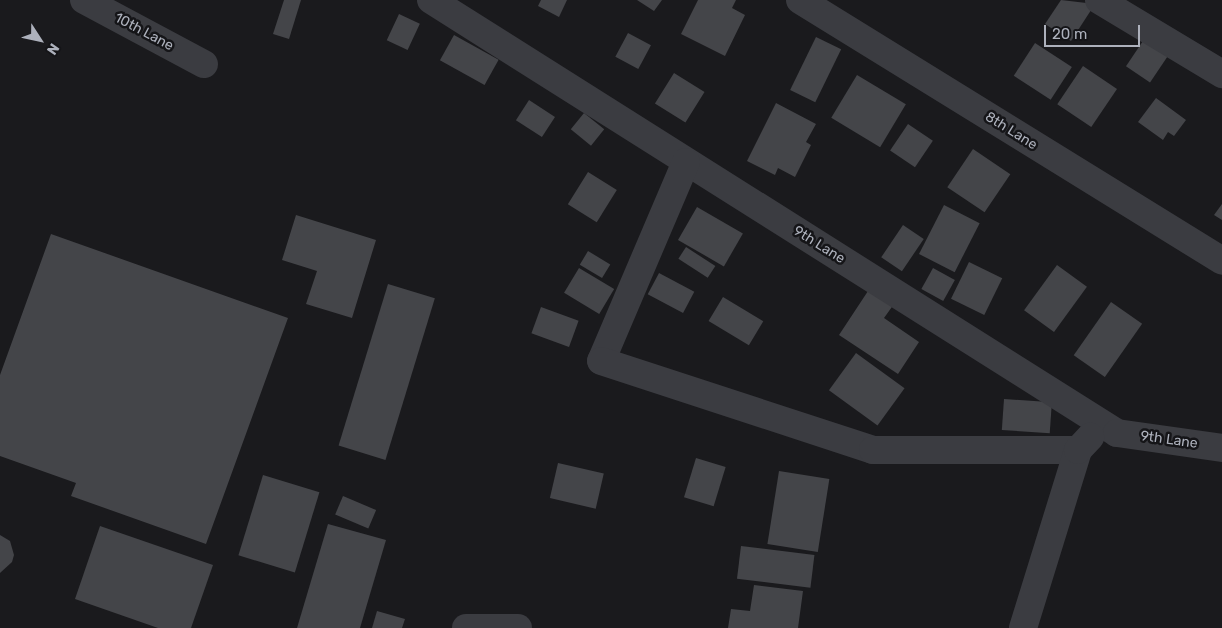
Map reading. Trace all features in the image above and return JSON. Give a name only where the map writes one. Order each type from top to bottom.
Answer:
[{"type":"street","name":"10th Lane","points":[[84,0],[204,64]]},
{"type":"street","name":"9th Lane","points":[[431,0],[1117,433],[1222,448]]},
{"type":"street","name":"8th Lane","points":[[800,0],[1222,261]]},
{"type":"street","points":[[1099,0],[1222,74]]},
{"type":"street","points":[[686,162],[601,360],[873,450],[1078,450]]},
{"type":"street","points":[[1023,628],[1078,450],[1093,434],[1117,433]]},
{"type":"street","points":[[466,628],[518,628]]},
{"type":"building","points":[[284,0],[301,0],[289,39],[273,34]]},
{"type":"building","points":[[541,0],[567,0],[559,17],[538,6]]},
{"type":"building","points":[[637,0],[662,0],[654,11]]},
{"type":"building","points":[[698,0],[736,0],[732,8],[745,15],[725,56],[681,34]]},
{"type":"building","points":[[1061,0],[1095,4],[1071,41],[1045,24]]},
{"type":"building","points":[[399,14],[420,24],[408,50],[387,40]]},
{"type":"building","points":[[628,33],[651,45],[638,69],[615,57]]},
{"type":"building","points":[[454,35],[499,60],[485,85],[440,60]]},
{"type":"building","points":[[816,37],[841,49],[815,102],[790,90]]},
{"type":"building","points":[[1145,38],[1169,54],[1150,82],[1126,66]]},
{"type":"building","points":[[1035,43],[1072,67],[1051,100],[1014,76]]},
{"type":"building","points":[[1083,66],[1117,89],[1091,127],[1057,104]]},
{"type":"building","points":[[674,73],[705,92],[685,123],[655,104]]},
{"type":"building","points":[[857,75],[906,104],[880,147],[831,118]]},
{"type":"building","points":[[1156,98],[1186,120],[1174,136],[1168,132],[1163,140],[1138,122]]},
{"type":"building","points":[[529,100],[555,117],[542,137],[516,120]]},
{"type":"building","points":[[776,103],[816,124],[806,142],[811,145],[795,177],[778,168],[775,175],[747,161]]},
{"type":"building","points":[[584,113],[604,129],[591,146],[571,129]]},
{"type":"building","points":[[908,124],[933,141],[915,167],[890,151]]},
{"type":"building","points":[[973,149],[1010,174],[985,212],[947,187]]},
{"type":"building","points":[[588,172],[617,190],[597,222],[568,204]]},
{"type":"building","points":[[1222,204],[1222,220],[1214,215]]},
{"type":"building","points":[[944,205],[980,223],[955,272],[919,254]]},
{"type":"building","points":[[697,207],[743,234],[724,266],[678,240]]},
{"type":"building","points":[[296,215],[376,240],[352,318],[306,304],[317,271],[282,260]]},
{"type":"building","points":[[903,225],[924,239],[902,271],[881,257]]},
{"type":"building","points":[[51,234],[288,318],[206,544],[71,496],[76,483],[0,456],[0,375]]},
{"type":"building","points":[[686,247],[715,266],[708,278],[678,259]]},
{"type":"building","points":[[588,251],[610,264],[602,278],[580,265]]},
{"type":"building","points":[[969,262],[1002,278],[984,315],[951,299]]},
{"type":"building","points":[[1057,265],[1087,287],[1054,332],[1024,310]]},
{"type":"building","points":[[579,268],[614,289],[599,314],[564,293]]},
{"type":"building","points":[[933,268],[955,280],[943,301],[921,289]]},
{"type":"building","points":[[659,273],[694,292],[683,313],[648,294]]},
{"type":"building","points":[[388,284],[435,298],[385,460],[339,446]]},
{"type":"building","points":[[870,288],[894,304],[884,318],[919,342],[898,374],[839,335]]},
{"type":"building","points":[[723,297],[763,321],[749,345],[709,321]]},
{"type":"building","points":[[1111,302],[1142,324],[1105,377],[1074,355]]},
{"type":"building","points":[[541,307],[579,321],[569,347],[531,333]]},
{"type":"building","points":[[856,353],[905,388],[878,425],[829,390]]},
{"type":"building","points":[[1004,399],[1052,402],[1050,433],[1002,430]]},
{"type":"building","points":[[696,458],[726,467],[714,506],[684,497]]},
{"type":"building","points":[[558,463],[604,474],[596,509],[550,498]]},
{"type":"building","points":[[779,471],[829,479],[818,552],[767,544]]},
{"type":"building","points":[[263,475],[319,492],[295,573],[238,555]]},
{"type":"building","points":[[343,496],[376,510],[368,528],[335,514]]},
{"type":"building","points":[[328,524],[386,540],[360,628],[297,628]]},
{"type":"building","points":[[100,526],[213,565],[191,628],[158,628],[75,599]]},
{"type":"building","points":[[0,535],[10,541],[14,555],[12,562],[0,573]]},
{"type":"building","points":[[741,546],[814,555],[810,588],[737,579]]},
{"type":"building","points":[[754,585],[803,591],[798,628],[728,628],[731,609],[750,611]]},
{"type":"building","points":[[377,611],[405,619],[402,628],[372,628]]}]
